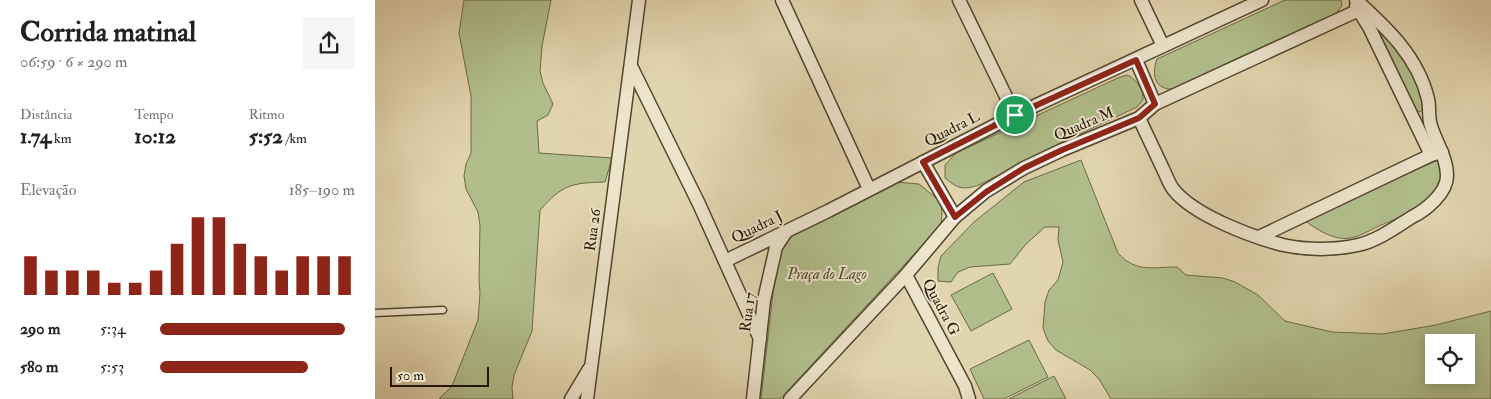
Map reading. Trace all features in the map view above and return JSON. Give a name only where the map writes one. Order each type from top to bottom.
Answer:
[{"type":"street","points":[[631,66],[639,0]]},
{"type":"street","points":[[782,0],[869,189]]},
{"type":"street","points":[[959,0],[1015,115],[1262,0]]},
{"type":"street","points":[[1141,0],[1163,46]]},
{"type":"street","name":"Quadra M","points":[[906,275],[955,217],[986,192],[1024,168],[1139,118],[1155,104],[1356,3]]},
{"type":"street","name":"Quadra M","points":[[1139,118],[1172,188],[1189,205],[1219,221],[1259,237],[1284,245],[1318,249],[1361,245],[1416,216],[1438,198],[1447,177],[1356,3]]},
{"type":"street","name":"Quadra M","points":[[1356,3],[1384,26],[1408,53],[1429,100],[1430,124],[1436,154]]},
{"type":"street","points":[[1136,60],[1155,104]]},
{"type":"street","name":"Quadra J","points":[[631,66],[725,261],[869,189]]},
{"type":"street","name":"Rua 26","points":[[587,399],[631,66]]},
{"type":"street","name":"Quadra L","points":[[869,189],[1015,115]]},
{"type":"street","points":[[1259,237],[1436,154]]},
{"type":"street","points":[[923,162],[955,217]]},
{"type":"street","name":"Rua 17","points":[[753,399],[764,300],[776,247],[785,232]]},
{"type":"street","points":[[725,261],[761,340]]},
{"type":"street","name":"Quadra G","points":[[790,399],[906,275],[961,377],[969,399]]},
{"type":"street","points":[[571,399],[591,366]]},
{"type":"lane","points":[[375,313],[443,310]]},
{"type":"green space","points":[[464,0],[551,0],[542,46],[540,71],[543,83],[553,104],[548,115],[537,121],[539,153],[612,158],[605,182],[576,184],[562,190],[540,210],[532,331],[514,375],[513,399],[439,399],[452,386],[478,320],[480,293],[480,225],[478,212],[466,189],[464,176],[466,164],[471,153],[471,96],[459,33]]},
{"type":"green space","points":[[1285,0],[1341,0],[1342,5],[1336,14],[1175,89],[1163,87],[1156,81],[1154,71],[1157,59]]},
{"type":"green space","points":[[1384,35],[1408,60],[1426,105],[1420,112],[1413,110],[1380,39]]},
{"type":"green space","points":[[1128,75],[1137,83],[1142,92],[1143,100],[1137,107],[979,185],[961,188],[945,178],[945,165],[956,153]]},
{"type":"green space","points":[[1081,160],[1118,253],[1131,264],[1145,268],[1177,267],[1186,275],[1223,278],[1235,282],[1258,295],[1285,321],[1332,332],[1383,334],[1436,325],[1491,311],[1491,399],[1111,399],[1099,379],[1090,370],[1056,350],[1048,341],[1043,328],[1045,302],[1049,290],[1058,280],[1063,262],[1058,240],[1059,227],[1045,227],[1026,244],[1010,264],[970,267],[958,272],[951,282],[938,281],[938,268],[941,256],[974,222],[1024,182]]},
{"type":"green space","points":[[1438,160],[1441,173],[1439,184],[1433,194],[1413,210],[1361,235],[1350,238],[1338,238],[1304,220]]},
{"type":"green space","name":"Praça do Lago","points":[[896,182],[919,184],[941,202],[941,225],[780,399],[761,399],[773,293],[781,250],[787,238]]},
{"type":"green space","points":[[993,273],[1012,309],[971,331],[951,295]]},
{"type":"green space","points":[[1029,340],[1048,377],[1004,399],[984,399],[970,369]]},
{"type":"green space","points":[[1054,376],[1066,399],[1009,399]]},
{"type":"route","points":[[1136,60],[1155,104],[1139,118],[1024,168],[986,192],[955,217],[923,162],[1015,115],[1136,60]]}]
